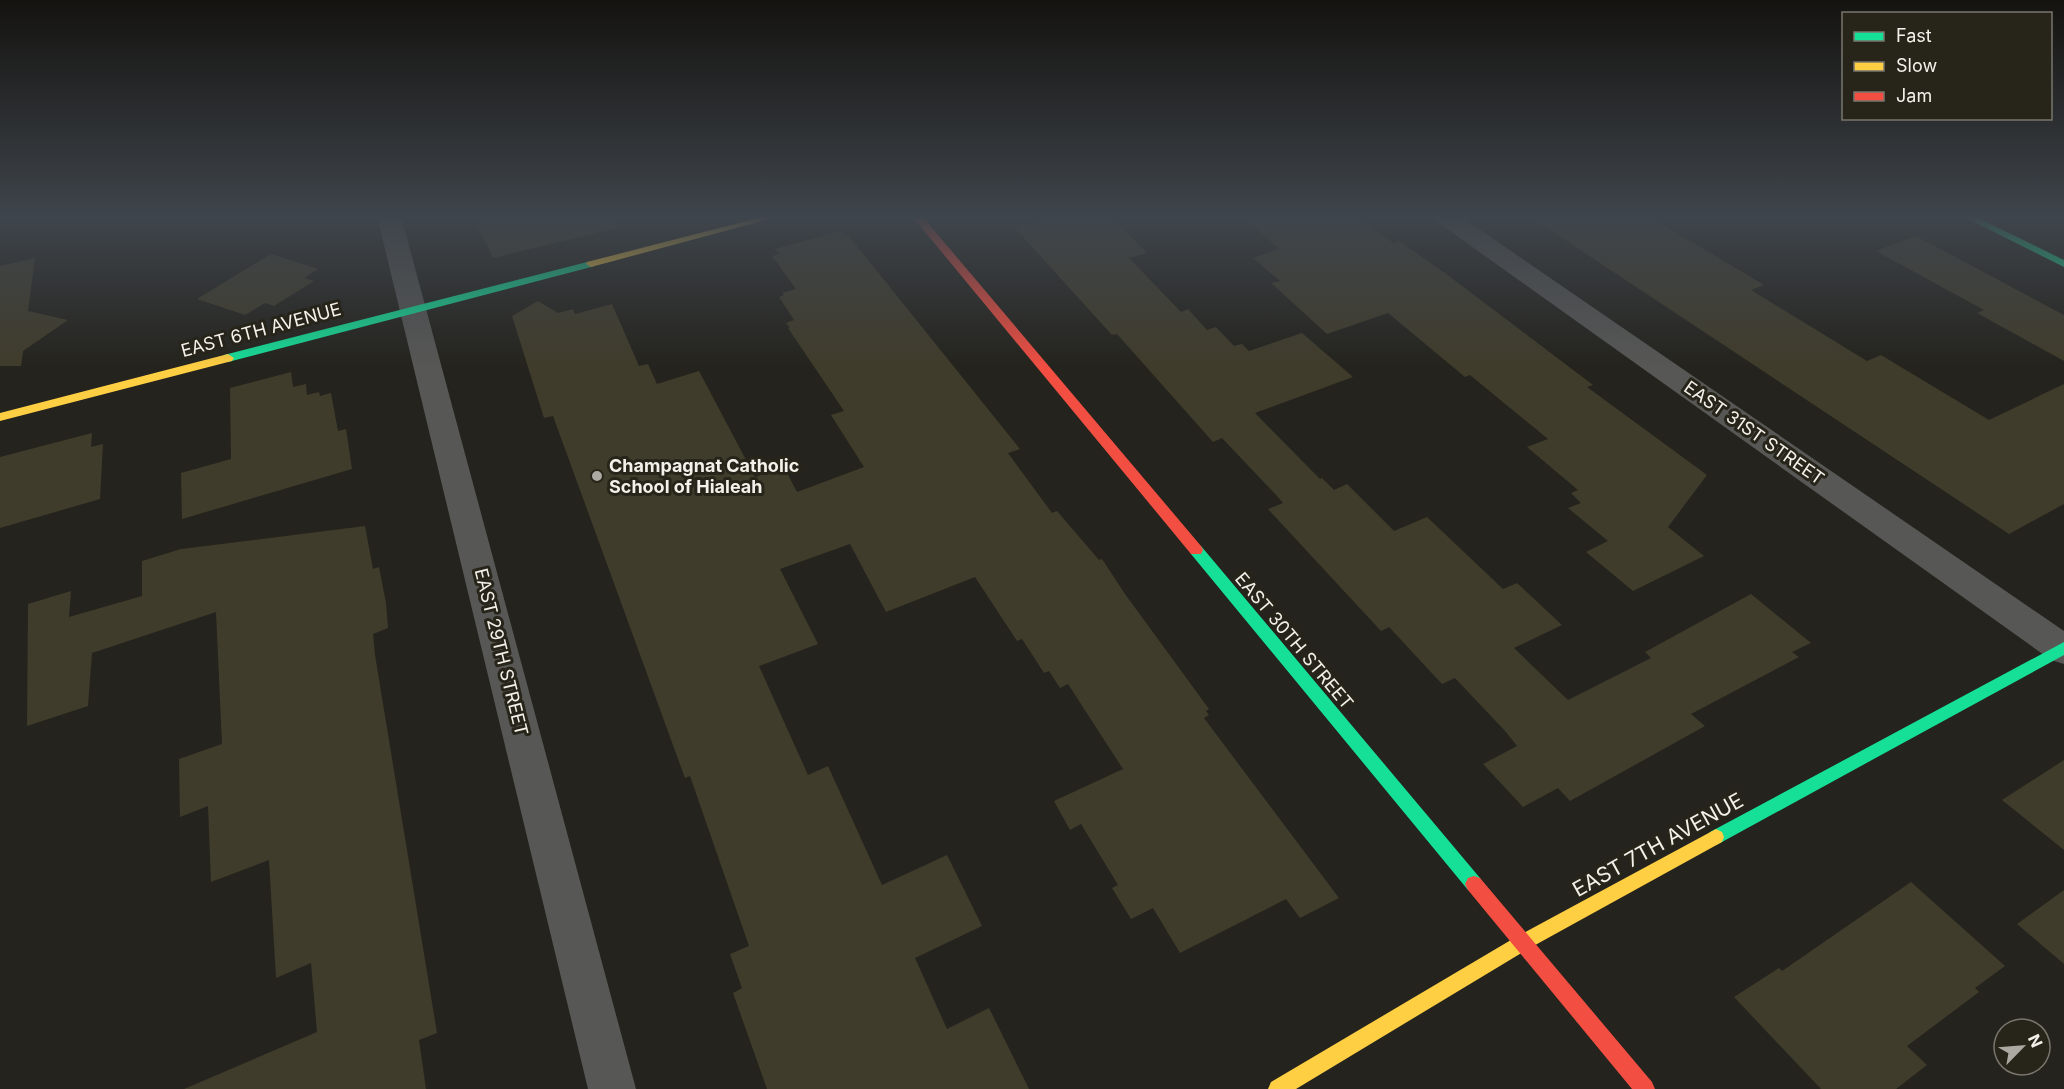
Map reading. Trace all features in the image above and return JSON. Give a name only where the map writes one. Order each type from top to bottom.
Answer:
[{"type":"street","name":"EAST 29TH STREET","points":[[403,267],[612,1089]]},
{"type":"street","name":"EAST 6TH AVENUE","points":[[0,417],[578,267]]},
{"type":"street","name":"EAST 30TH STREET","points":[[959,267],[1645,1089]]},
{"type":"street","name":"EAST 31ST STREET","points":[[1517,267],[2064,649]]},
{"type":"street","name":"EAST 7TH AVENUE","points":[[1278,1089],[1522,943],[2064,649]]},
{"type":"building","points":[[0,267],[34,267],[28,311],[68,320],[23,351],[21,366],[0,366]]},
{"type":"building","points":[[250,267],[311,267],[318,269],[304,278],[314,281],[274,306],[265,303],[245,315],[197,299]]},
{"type":"building","points":[[780,267],[874,267],[1020,449],[1008,453],[1052,513],[1057,511],[1099,560],[1102,559],[1209,709],[1206,711],[1209,715],[1204,718],[1339,898],[1300,918],[1286,899],[1180,953],[1153,908],[1131,919],[1112,888],[1118,885],[1081,824],[1070,830],[1054,801],[1123,769],[1068,684],[1060,688],[1049,671],[1044,673],[1022,639],[1017,641],[975,577],[886,612],[850,544],[780,569],[818,644],[759,666],[808,775],[828,766],[882,885],[947,855],[982,926],[915,958],[947,1029],[989,1008],[1029,1089],[767,1089],[733,993],[742,988],[730,954],[749,946],[690,776],[685,778],[553,416],[544,418],[512,316],[538,301],[558,313],[573,309],[575,314],[612,304],[639,366],[648,364],[657,384],[699,371],[755,477],[784,467],[797,492],[864,467],[831,415],[844,411],[786,323],[794,320],[779,297],[784,295],[782,293],[796,289]]},
{"type":"building","points":[[1050,267],[1137,267],[1181,312],[1188,309],[1207,330],[1216,327],[1234,346],[1242,344],[1249,351],[1302,333],[1353,377],[1255,413],[1320,479],[1322,478],[1334,490],[1347,484],[1394,531],[1427,517],[1503,589],[1517,583],[1562,625],[1514,648],[1568,700],[1651,658],[1645,652],[1751,594],[1811,643],[1792,652],[1799,657],[1691,714],[1705,726],[1570,801],[1558,788],[1523,807],[1483,764],[1517,746],[1506,732],[1455,678],[1442,684],[1389,627],[1381,631],[1268,509],[1283,503],[1277,496],[1222,438],[1213,442],[1117,334],[1112,335]]},
{"type":"building","points":[[1263,267],[1436,267],[1593,385],[1587,387],[1707,475],[1668,527],[1704,556],[1633,591],[1586,552],[1608,541],[1568,508],[1581,503],[1571,493],[1578,490],[1527,447],[1548,439],[1470,375],[1465,377],[1388,313],[1327,334],[1271,283],[1280,281]]},
{"type":"building","points":[[1606,267],[1733,267],[1764,285],[1751,290],[1867,361],[1881,355],[1989,420],[2064,384],[2064,504],[2009,534]]},
{"type":"building","points":[[1905,267],[1974,267],[2064,315],[2064,361],[1977,313],[1984,310]]},
{"type":"building","points":[[291,372],[293,387],[306,384],[307,395],[319,392],[320,396],[331,393],[338,431],[346,429],[352,469],[182,519],[181,473],[231,459],[230,388]]},
{"type":"building","points":[[92,433],[91,447],[103,444],[100,499],[0,528],[0,457]]},
{"type":"building","points":[[365,526],[373,569],[379,567],[386,603],[388,628],[373,634],[375,655],[437,1033],[419,1040],[426,1089],[184,1089],[317,1032],[311,963],[276,978],[269,860],[211,882],[208,806],[180,817],[179,759],[222,744],[216,612],[92,653],[88,706],[27,726],[28,604],[71,591],[69,617],[142,596],[142,561],[181,549]]},
{"type":"building","points":[[2064,760],[2064,850],[2002,800]]},
{"type":"building","points":[[1911,882],[2005,966],[1975,988],[1979,992],[1907,1046],[1927,1065],[1896,1089],[1821,1089],[1734,997],[1779,968],[1782,971]]},
{"type":"building","points":[[2064,890],[2064,964],[2017,924]]},
{"type":"traffic: fast","points":[[228,358],[580,267]]},
{"type":"traffic: fast","points":[[1196,550],[1474,884]]},
{"type":"traffic: fast","points":[[1716,837],[2064,648]]},
{"type":"traffic: slow","points":[[0,417],[228,358]]},
{"type":"traffic: slow","points":[[1278,1089],[1522,943],[1716,837]]},
{"type":"traffic: jam","points":[[959,267],[1196,550]]},
{"type":"traffic: jam","points":[[1474,884],[1645,1089]]},
{"type":"place","name":"Champagnat Catholic School of Hialeah","points":[[597,476]]}]
